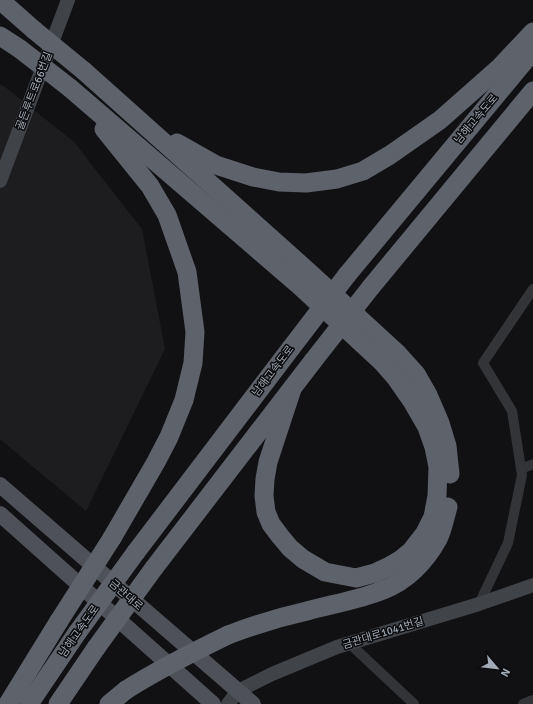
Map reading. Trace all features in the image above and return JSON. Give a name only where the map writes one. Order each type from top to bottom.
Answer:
[{"type":"highway","points":[[0,0],[34,30],[149,123],[186,148],[216,165],[279,182],[306,183],[337,179],[363,171],[390,156],[440,120],[500,67],[533,32]]},
{"type":"highway","points":[[0,36],[20,49],[70,88],[300,286],[382,362],[396,378],[412,401],[427,427],[434,447],[438,467],[437,496],[433,517],[425,533],[411,551],[400,560],[376,573],[356,578],[325,572],[303,559],[290,548],[280,536],[266,512],[264,496],[268,462],[292,389]]},
{"type":"highway","name":"남해고속도로","points":[[29,704],[77,633],[136,552],[290,348],[347,275],[533,51]]},
{"type":"highway","points":[[84,71],[398,354],[416,374],[428,395],[440,423],[447,446],[450,468],[449,503],[445,520],[438,538],[417,567],[402,580],[369,595],[280,618],[228,635],[174,662],[141,681],[126,690],[109,704]]},
{"type":"highway","points":[[8,704],[112,538],[156,462],[184,400],[193,363],[195,332],[187,272],[166,215],[150,186],[70,88]]},
{"type":"highway","points":[[58,704],[96,648],[154,568],[313,361],[371,287],[533,91]]},
{"type":"main road","name":"금관대로","points":[[0,485],[253,704]]},
{"type":"main road","name":"금관대로","points":[[0,514],[213,704]]},
{"type":"street","name":"골든루트로66번길","points":[[0,181],[68,0]]},
{"type":"street","points":[[479,604],[508,543],[522,475],[512,411],[483,363],[531,296]]},
{"type":"street","points":[[521,469],[533,464]]},
{"type":"street","name":"금관대로1041번길","points":[[238,691],[272,674],[337,647],[479,604],[533,585]]},
{"type":"street","points":[[349,643],[414,704]]},
{"type":"street","points":[[228,704],[238,691]]},
{"type":"street","points":[[523,704],[533,700]]},
{"type":"shaded area","points":[[0,84],[74,142],[142,229],[165,349],[86,511],[0,439]]}]
